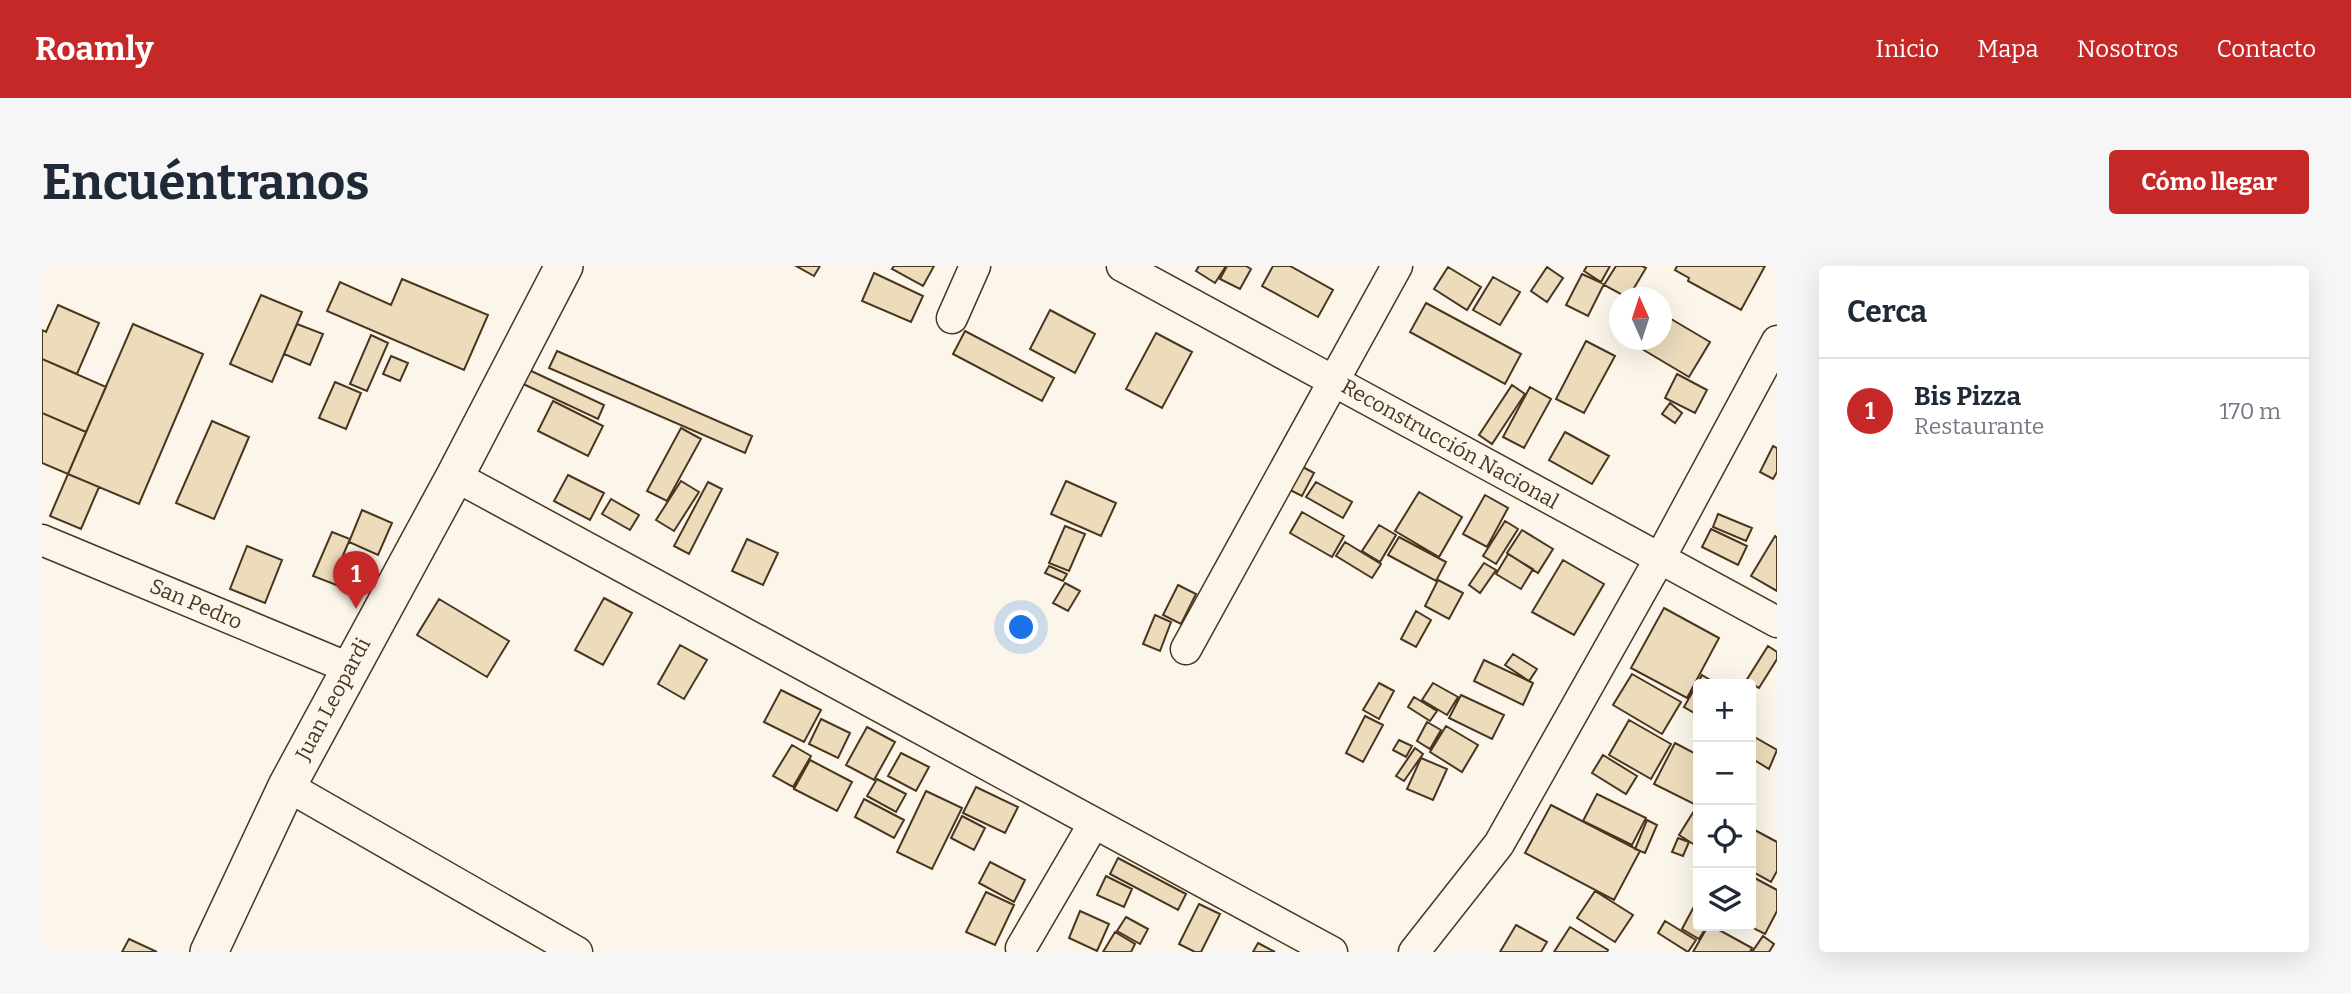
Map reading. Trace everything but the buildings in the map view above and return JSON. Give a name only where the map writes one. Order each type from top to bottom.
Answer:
[{"type":"main road","name":"Juan Leopardi","points":[[209,952],[287,786],[564,266]]},
{"type":"street","points":[[952,318],[975,266]]},
{"type":"street","name":"Reconstrucción Nacional","points":[[1122,266],[1777,622]]},
{"type":"street","points":[[1186,649],[1397,266]]},
{"type":"street","points":[[1414,952],[1499,844],[1660,558],[1777,341]]},
{"type":"street","points":[[455,475],[1332,952]]},
{"type":"street","name":"San Pedro","points":[[42,540],[349,668]]},
{"type":"street","points":[[287,786],[577,952]]},
{"type":"street","points":[[1021,948],[1094,823]]},
{"type":"place","name":"Bis Pizza","points":[[356,609]]}]
